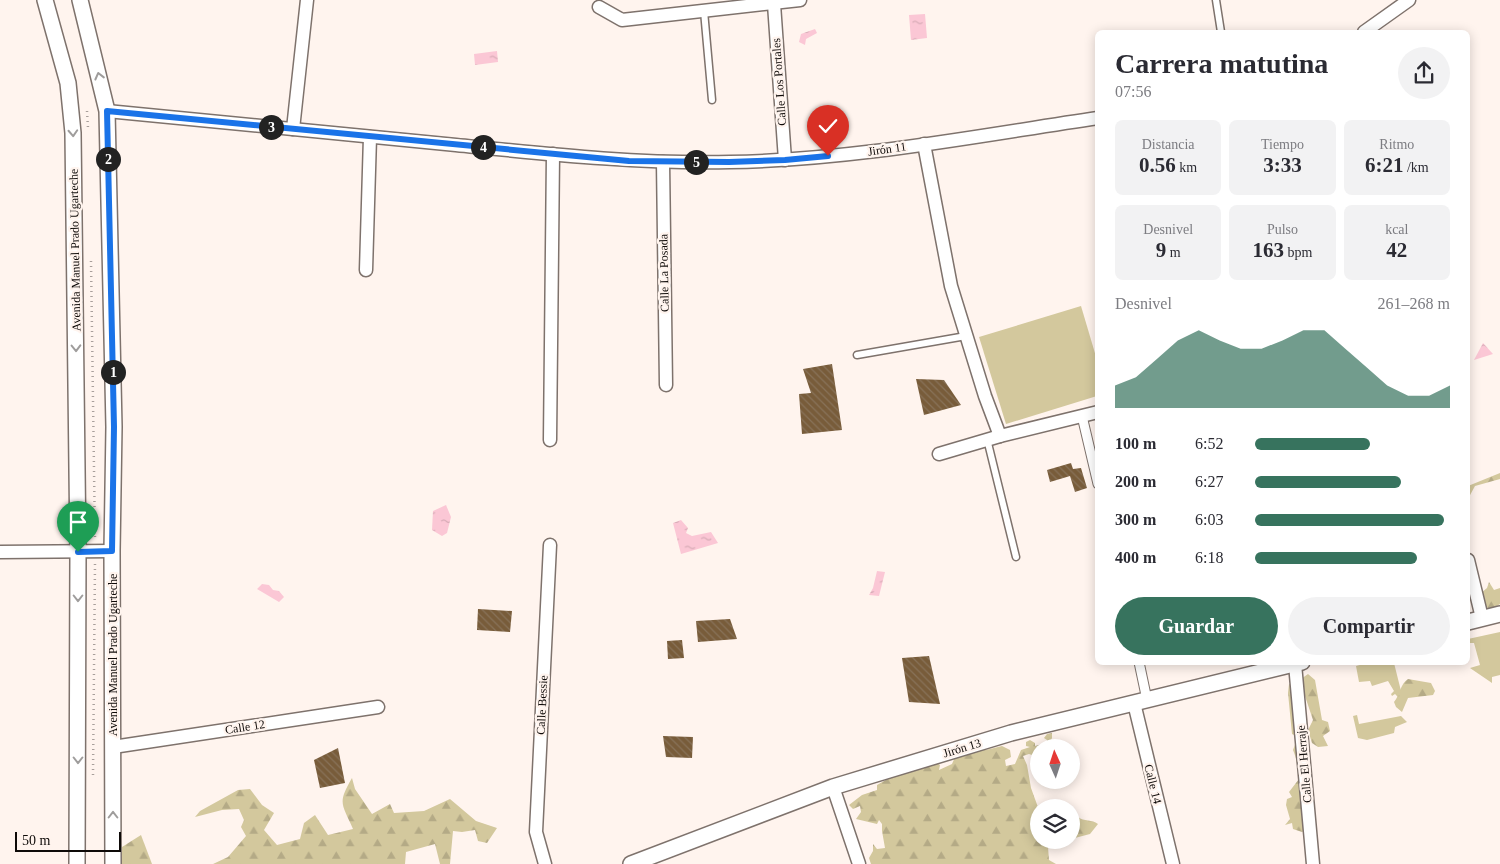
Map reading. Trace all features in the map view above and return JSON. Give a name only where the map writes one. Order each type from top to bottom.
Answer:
[{"type":"street","name":"Avenida Manuel Prado Ugarteche","points":[[45,0],[68,83],[73,133],[78,552],[77,864]]},
{"type":"street","name":"Avenida Manuel Prado Ugarteche","points":[[80,0],[107,111],[114,427],[112,551],[113,864]]},
{"type":"street","points":[[293,129],[307,0]]},
{"type":"street","points":[[599,7],[622,20],[800,0]]},
{"type":"street","points":[[1367,30],[1409,0]]},
{"type":"street","name":"Calle Los Portales","points":[[774,4],[785,160]]},
{"type":"street","name":"Jirón 11","points":[[107,111],[629,161],[663,162],[785,160],[872,152],[1095,118]]},
{"type":"street","points":[[366,270],[370,137]]},
{"type":"street","points":[[924,144],[951,286],[986,396],[994,438]]},
{"type":"street","points":[[550,440],[553,154]]},
{"type":"street","name":"Calle La Posada","points":[[663,162],[666,385]]},
{"type":"street","points":[[939,454],[1095,413]]},
{"type":"street","points":[[1082,416],[1095,471]]},
{"type":"street","name":"Calle Bessie","points":[[545,864],[536,832],[550,545]]},
{"type":"street","points":[[0,552],[112,551]]},
{"type":"street","points":[[1470,568],[1482,618]]},
{"type":"street","points":[[1470,621],[1500,614]]},
{"type":"street","points":[[1138,665],[1140,702]]},
{"type":"street","name":"Jirón 13","points":[[631,864],[833,787],[1012,733],[1291,665]]},
{"type":"street","name":"Calle El Herraje","points":[[1299,665],[1313,864]]},
{"type":"street","name":"Calle 14","points":[[1140,702],[1173,864]]},
{"type":"street","name":"Calle 12","points":[[113,747],[378,707]]},
{"type":"street","points":[[833,787],[859,864]]},
{"type":"lane","points":[[1216,0],[1221,30]]},
{"type":"lane","points":[[704,11],[712,100]]},
{"type":"lane","points":[[857,355],[966,336]]},
{"type":"lane","points":[[994,438],[1016,557]]},
{"type":"green space","points":[[1081,306],[1095,353],[1095,397],[1006,424],[979,337]]},
{"type":"green space","points":[[1500,473],[1500,479],[1475,486],[1470,495],[1470,485]]},
{"type":"green space","points":[[1489,582],[1494,590],[1500,588],[1500,604],[1492,609],[1485,607],[1481,593],[1487,588]]},
{"type":"green space","points":[[1500,632],[1500,675],[1492,677],[1492,683],[1470,668],[1480,665],[1474,643],[1470,643],[1470,639]]},
{"type":"green space","points":[[1394,665],[1401,691],[1398,697],[1395,694],[1392,696],[1391,694],[1394,691],[1388,681],[1372,686],[1370,681],[1359,682],[1356,666]]},
{"type":"green space","points":[[1308,674],[1315,680],[1322,720],[1328,722],[1330,731],[1323,736],[1328,746],[1318,747],[1312,743],[1308,730],[1313,720],[1301,679]]},
{"type":"green space","points":[[1408,679],[1431,683],[1435,691],[1433,695],[1408,698],[1402,712],[1396,707],[1394,702],[1403,684]]},
{"type":"green space","points":[[1289,684],[1295,686],[1307,830],[1302,832],[1293,829],[1292,823],[1285,825],[1290,819],[1286,805],[1287,799],[1292,797],[1289,792],[1299,779],[1293,750],[1296,736],[1292,734],[1288,693]]},
{"type":"green space","points":[[1357,715],[1359,724],[1401,716],[1407,722],[1395,727],[1394,733],[1367,740],[1358,738],[1353,716]]},
{"type":"green space","points":[[1052,733],[1052,739],[1044,738],[1047,734]]},
{"type":"green space","points":[[1030,740],[1030,747],[1026,746],[1026,742]]},
{"type":"green space","points":[[980,746],[986,750],[1002,746],[1010,750],[1011,757],[1005,760],[1006,766],[1015,764],[1021,750],[1030,747],[1030,754],[1023,756],[1027,765],[1030,789],[1035,799],[1030,799],[1030,849],[1048,849],[1049,860],[1056,864],[871,864],[869,858],[873,851],[873,844],[877,849],[885,848],[882,824],[879,820],[877,824],[856,819],[861,812],[860,806],[853,809],[849,805],[862,795],[877,790],[877,785],[898,773],[934,761],[940,765],[939,770],[952,764],[955,757],[964,751],[971,754]]},
{"type":"green space","points":[[352,778],[355,789],[372,814],[390,804],[394,813],[424,811],[450,799],[476,821],[497,828],[487,843],[478,841],[475,830],[453,831],[450,864],[440,864],[435,844],[406,852],[405,864],[213,864],[228,857],[246,836],[241,827],[244,820],[239,809],[222,810],[195,817],[200,811],[238,790],[250,789],[262,805],[274,813],[264,830],[277,845],[300,839],[304,823],[315,815],[328,835],[353,829],[343,804],[344,793]]},
{"type":"green space","points":[[1080,819],[1098,824],[1090,834],[1080,837]]},
{"type":"green space","points":[[141,835],[152,864],[121,864],[122,847]]},
{"type":"water","points":[[925,14],[927,38],[911,40],[909,15]]},
{"type":"water","points":[[815,29],[817,33],[806,39],[805,45],[799,42],[801,34]]},
{"type":"water","points":[[497,51],[498,62],[475,65],[474,54]]},
{"type":"water","points":[[1483,343],[1493,354],[1474,360]]},
{"type":"water","points":[[446,505],[451,517],[447,533],[442,536],[432,530],[433,511]]},
{"type":"water","points":[[681,520],[688,528],[686,533],[692,536],[711,532],[718,543],[681,554],[673,523]]},
{"type":"water","points":[[877,571],[885,572],[879,596],[869,595],[873,588]]},
{"type":"water","points":[[262,584],[269,585],[273,590],[279,591],[284,597],[279,602],[257,589]]},
{"type":"building","points":[[832,364],[842,430],[802,434],[799,394],[811,393],[803,369]]},
{"type":"building","points":[[916,379],[944,380],[961,405],[924,415]]},
{"type":"building","points":[[1071,463],[1073,469],[1081,468],[1087,488],[1075,492],[1070,476],[1050,482],[1047,470]]},
{"type":"building","points":[[478,609],[512,611],[510,632],[477,630]]},
{"type":"building","points":[[730,619],[737,639],[698,642],[696,621]]},
{"type":"building","points":[[682,640],[684,658],[668,659],[667,641]]},
{"type":"building","points":[[929,656],[940,704],[909,702],[902,658]]},
{"type":"building","points":[[663,736],[693,737],[692,758],[666,757]]},
{"type":"building","points":[[338,748],[345,783],[320,788],[314,760]]},
{"type":"route","points":[[78,552],[112,551],[114,427],[107,111],[629,161],[729,162],[828,156]]}]
